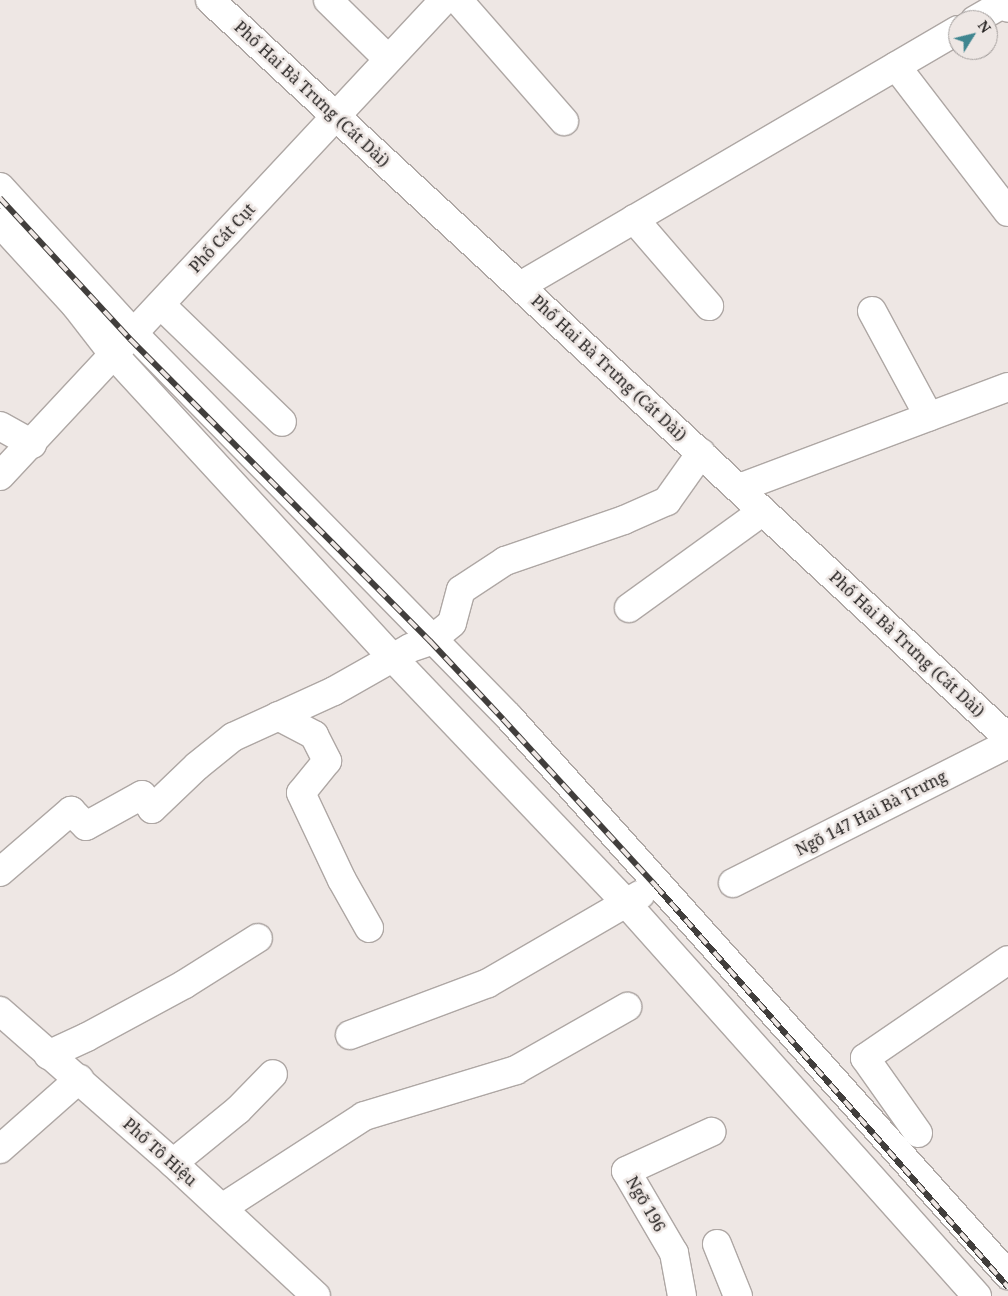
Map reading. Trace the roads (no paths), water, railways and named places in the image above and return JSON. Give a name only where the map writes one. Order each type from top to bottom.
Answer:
[{"type":"main road","name":"Phố Hai Bà Trưng (Cát Dài)","points":[[210,0],[1008,738]]},
{"type":"main road","points":[[328,0],[388,59]]},
{"type":"main road","name":"Phố Cát Cụt","points":[[0,476],[32,444],[444,0]]},
{"type":"main road","points":[[458,0],[564,121]]},
{"type":"main road","points":[[992,10],[1004,3],[1008,8]]},
{"type":"main road","points":[[520,286],[948,36]]},
{"type":"main road","points":[[896,66],[1008,212]]},
{"type":"main road","points":[[0,187],[134,334],[509,717],[659,885],[1004,1261]]},
{"type":"main road","points":[[634,219],[709,306]]},
{"type":"main road","points":[[0,223],[76,306],[114,355],[393,658],[626,903],[977,1296]]},
{"type":"main road","points":[[161,305],[282,422]]},
{"type":"main road","points":[[872,312],[929,417]]},
{"type":"main road","points":[[739,488],[1008,387]]},
{"type":"main road","points":[[0,426],[32,444]]},
{"type":"main road","points":[[0,872],[71,811],[86,826],[142,795],[152,809],[197,766],[233,737],[334,692],[393,658],[433,639],[452,623],[461,590],[504,561],[624,520],[667,501],[701,453]]},
{"type":"main road","points":[[629,608],[763,511]]},
{"type":"main road","points":[[278,716],[314,735],[327,761],[301,793],[342,880],[369,928]]},
{"type":"main road","name":"Ngõ 147 Hai Bà Trưng","points":[[733,883],[1008,744]]},
{"type":"main road","points":[[350,1035],[488,983],[659,885]]},
{"type":"main road","points":[[48,1055],[87,1037],[185,984],[258,938]]},
{"type":"main road","points":[[918,1133],[865,1058],[1008,960]]},
{"type":"main road","points":[[222,1208],[364,1116],[516,1070],[627,1007]]},
{"type":"main road","name":"Phố Tô Hiệu","points":[[0,1011],[48,1055],[79,1079],[222,1208],[304,1292]]},
{"type":"main road","points":[[173,1163],[238,1110],[273,1074]]},
{"type":"main road","points":[[0,1149],[79,1079]]},
{"type":"main road","name":"Ngõ 196","points":[[682,1296],[674,1253],[626,1171],[710,1132]]},
{"type":"main road","points":[[716,1244],[738,1296]]},
{"type":"railway","points":[[0,198],[130,339],[430,641],[503,719],[656,886],[1008,1287]]}]
